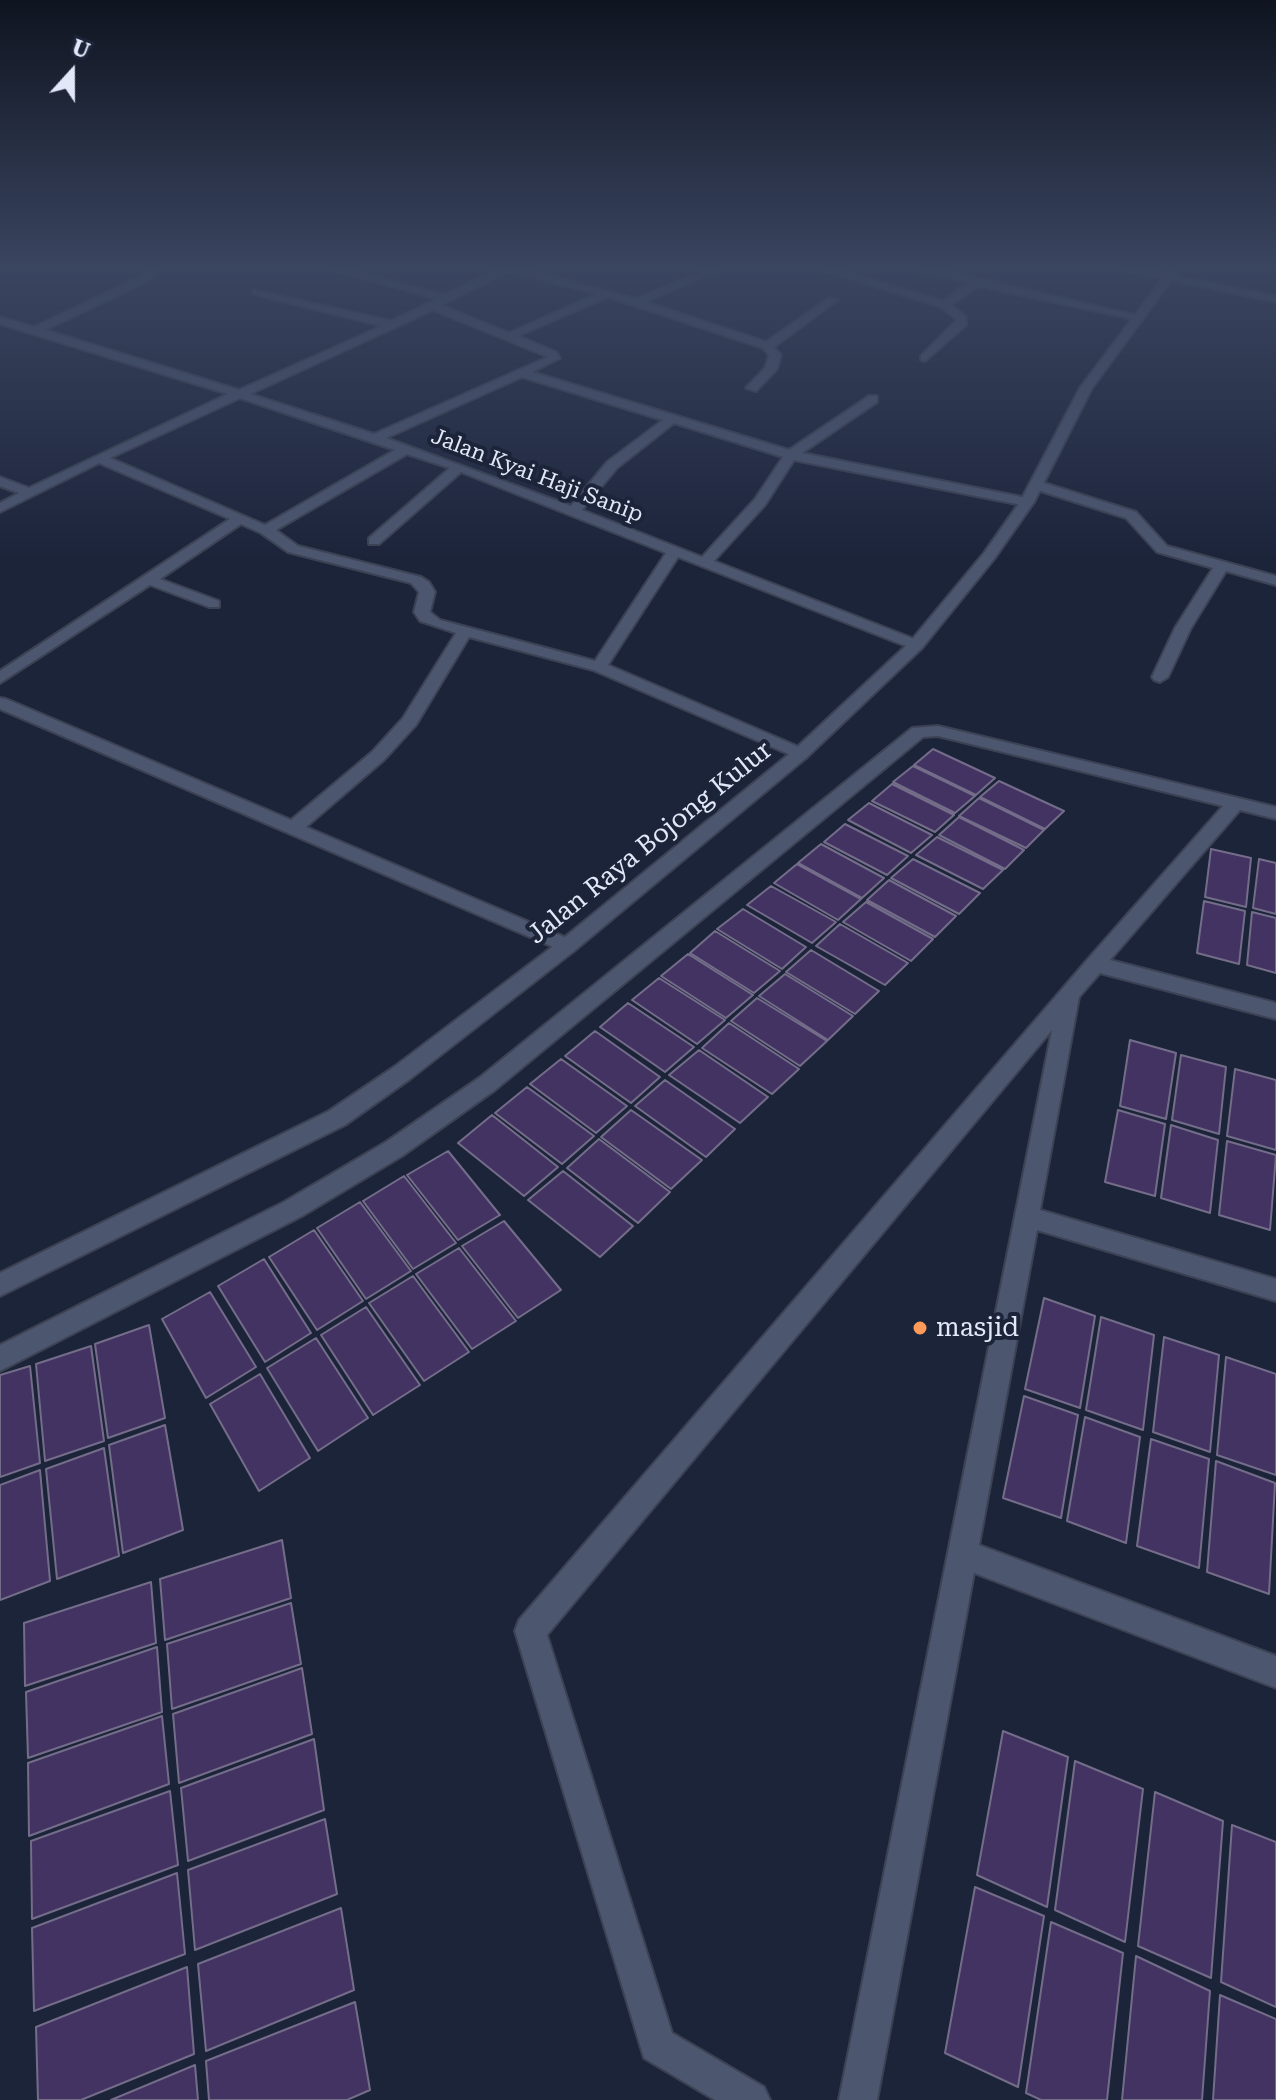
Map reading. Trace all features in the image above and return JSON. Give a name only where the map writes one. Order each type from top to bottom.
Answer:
[{"type":"street","name":"Jalan Kyai Haji Sanip","points":[[147,365],[459,467],[916,645]]},
{"type":"street","points":[[0,508],[99,458],[307,365]]},
{"type":"street","points":[[374,439],[541,365]]},
{"type":"street","points":[[752,388],[772,365]]},
{"type":"street","name":"Jalan Raya Bojong Kulur","points":[[0,1285],[337,1118],[402,1073],[567,946],[800,754],[916,645],[989,556],[1032,494],[1086,388],[1103,365]]},
{"type":"street","points":[[523,373],[791,455],[1113,506],[1131,515],[1162,549],[1276,581]]},
{"type":"street","points":[[706,561],[760,502],[791,455],[873,399]]},
{"type":"street","points":[[574,511],[612,465],[671,420]]},
{"type":"street","points":[[266,530],[406,449]]},
{"type":"street","points":[[99,458],[266,530],[293,549],[416,580],[424,585],[427,592],[422,612],[425,618],[599,667],[800,754]]},
{"type":"street","points":[[374,541],[459,467]]},
{"type":"street","points":[[0,481],[28,492]]},
{"type":"street","points":[[0,678],[240,519]]},
{"type":"street","points":[[599,667],[676,549]]},
{"type":"street","points":[[1160,677],[1183,628],[1221,567]]},
{"type":"street","points":[[147,579],[214,604]]},
{"type":"street","points":[[292,829],[378,756],[410,721],[465,631]]},
{"type":"street","points":[[0,703],[567,946]]},
{"type":"street","points":[[0,1359],[293,1209],[394,1149],[487,1084],[918,732],[938,731],[1276,813]]},
{"type":"street","points":[[751,2100],[657,2045],[530,1631],[1095,964],[1236,803]]},
{"type":"street","points":[[1095,964],[1276,1011]]},
{"type":"street","points":[[858,2100],[1069,995]]},
{"type":"street","points":[[1027,1217],[1276,1290]]},
{"type":"street","points":[[962,1554],[1276,1672]]},
{"type":"building","points":[[933,749],[995,778],[976,795],[914,765]]},
{"type":"building","points":[[913,766],[975,796],[955,813],[893,782]]},
{"type":"building","points":[[999,781],[1064,811],[1045,829],[980,797]]},
{"type":"building","points":[[892,784],[954,815],[935,832],[872,801]]},
{"type":"building","points":[[979,798],[1044,830],[1026,848],[959,816]]},
{"type":"building","points":[[869,803],[932,835],[911,853],[848,820]]},
{"type":"building","points":[[959,817],[1024,850],[1005,869],[939,835]]},
{"type":"building","points":[[845,824],[908,856],[887,875],[824,842]]},
{"type":"building","points":[[937,837],[1003,870],[983,889],[916,855]]},
{"type":"building","points":[[821,844],[884,878],[862,898],[798,863]]},
{"type":"building","points":[[1211,849],[1251,858],[1246,907],[1205,897]]},
{"type":"building","points":[[913,859],[980,893],[959,914],[891,878]]},
{"type":"building","points":[[1259,859],[1276,863],[1276,914],[1253,908]]},
{"type":"building","points":[[797,864],[861,899],[838,920],[774,883]]},
{"type":"building","points":[[889,880],[956,916],[935,937],[867,900]]},
{"type":"building","points":[[771,886],[836,922],[812,943],[747,905]]},
{"type":"building","points":[[1204,901],[1245,911],[1239,964],[1197,953]]},
{"type":"building","points":[[866,902],[933,939],[911,961],[843,922]]},
{"type":"building","points":[[743,909],[806,947],[782,969],[717,929]]},
{"type":"building","points":[[1252,912],[1276,918],[1276,973],[1247,965]]},
{"type":"building","points":[[840,924],[908,963],[885,985],[816,946]]},
{"type":"building","points":[[715,931],[780,971],[754,993],[690,953]]},
{"type":"building","points":[[811,950],[879,991],[855,1014],[786,972]]},
{"type":"building","points":[[688,954],[753,995],[726,1018],[661,976]]},
{"type":"building","points":[[785,974],[853,1016],[828,1040],[759,996]]},
{"type":"building","points":[[659,978],[725,1020],[697,1044],[632,1000]]},
{"type":"building","points":[[757,998],[827,1041],[800,1066],[731,1021]]},
{"type":"building","points":[[628,1003],[694,1047],[665,1072],[600,1027]]},
{"type":"building","points":[[729,1023],[799,1069],[772,1094],[702,1048]]},
{"type":"building","points":[[595,1031],[660,1077],[631,1103],[565,1056]]},
{"type":"building","points":[[1130,1040],[1176,1053],[1166,1119],[1120,1106]]},
{"type":"building","points":[[699,1050],[768,1097],[740,1123],[669,1075]]},
{"type":"building","points":[[1181,1055],[1226,1067],[1219,1134],[1172,1120]]},
{"type":"building","points":[[561,1059],[627,1106],[596,1133],[530,1084]]},
{"type":"building","points":[[1235,1069],[1276,1080],[1276,1150],[1227,1136]]},
{"type":"building","points":[[665,1080],[735,1129],[706,1157],[635,1106]]},
{"type":"building","points":[[527,1087],[594,1136],[562,1164],[495,1113]]},
{"type":"building","points":[[631,1110],[702,1160],[671,1189],[601,1137]]},
{"type":"building","points":[[1118,1110],[1165,1124],[1155,1196],[1105,1182]]},
{"type":"building","points":[[492,1115],[558,1167],[524,1196],[458,1143]]},
{"type":"building","points":[[1171,1125],[1218,1140],[1210,1213],[1161,1198]]},
{"type":"building","points":[[599,1139],[670,1192],[638,1223],[567,1168]]},
{"type":"building","points":[[1227,1141],[1276,1155],[1270,1230],[1219,1215]]},
{"type":"building","points":[[448,1151],[500,1215],[458,1240],[407,1175]]},
{"type":"building","points":[[563,1171],[633,1226],[600,1257],[528,1200]]},
{"type":"building","points":[[404,1176],[456,1243],[413,1269],[363,1201]]},
{"type":"building","points":[[360,1202],[411,1271],[366,1299],[317,1228]]},
{"type":"building","points":[[504,1221],[561,1290],[518,1318],[462,1246]]},
{"type":"building","points":[[314,1230],[363,1301],[317,1330],[269,1257]]},
{"type":"building","points":[[459,1248],[516,1321],[472,1349],[416,1274]]},
{"type":"building","points":[[264,1259],[311,1333],[265,1362],[218,1286]]},
{"type":"building","points":[[413,1276],[469,1352],[424,1381],[369,1303]]},
{"type":"building","points":[[210,1292],[256,1367],[206,1398],[162,1319]]},
{"type":"building","points":[[1044,1298],[1095,1316],[1080,1408],[1025,1389]]},
{"type":"building","points":[[366,1307],[420,1385],[373,1415],[321,1335]]},
{"type":"building","points":[[1101,1317],[1154,1335],[1143,1430],[1086,1410]]},
{"type":"building","points":[[149,1325],[165,1418],[108,1438],[95,1344]]},
{"type":"building","points":[[1164,1337],[1219,1355],[1210,1452],[1153,1432]]},
{"type":"building","points":[[316,1338],[368,1418],[318,1451],[267,1368]]},
{"type":"building","points":[[91,1346],[104,1441],[45,1461],[36,1364]]},
{"type":"building","points":[[1226,1357],[1276,1374],[1276,1475],[1217,1455]]},
{"type":"building","points":[[30,1366],[40,1463],[0,1477],[0,1375]]},
{"type":"building","points":[[260,1374],[310,1458],[259,1491],[210,1404]]},
{"type":"building","points":[[1024,1396],[1078,1415],[1061,1518],[1003,1498]]},
{"type":"building","points":[[1085,1417],[1140,1437],[1126,1543],[1067,1521]]},
{"type":"building","points":[[165,1425],[183,1530],[123,1553],[109,1445]]},
{"type":"building","points":[[1151,1439],[1209,1459],[1199,1568],[1137,1546]]},
{"type":"building","points":[[104,1448],[119,1556],[57,1579],[46,1469]]},
{"type":"building","points":[[1216,1461],[1275,1483],[1269,1594],[1207,1572]]},
{"type":"building","points":[[40,1470],[50,1581],[0,1600],[0,1485]]},
{"type":"building","points":[[282,1540],[291,1598],[165,1640],[160,1579]]},
{"type":"building","points":[[151,1582],[156,1643],[25,1686],[24,1623]]},
{"type":"building","points":[[291,1603],[301,1664],[172,1709],[167,1644]]},
{"type":"building","points":[[157,1647],[162,1712],[28,1758],[26,1692]]},
{"type":"building","points":[[302,1668],[312,1734],[179,1783],[173,1714]]},
{"type":"building","points":[[162,1716],[169,1784],[29,1836],[28,1763]]},
{"type":"building","points":[[1003,1731],[1068,1757],[1047,1907],[977,1875]]},
{"type":"building","points":[[314,1739],[324,1810],[188,1861],[181,1788]]},
{"type":"building","points":[[1075,1761],[1143,1789],[1125,1942],[1055,1910]]},
{"type":"building","points":[[170,1791],[178,1865],[32,1919],[31,1841]]},
{"type":"building","points":[[1155,1792],[1223,1821],[1211,1978],[1138,1946]]},
{"type":"building","points":[[325,1819],[337,1894],[195,1950],[188,1870]]},
{"type":"building","points":[[1232,1825],[1276,1842],[1276,2007],[1221,1982]]},
{"type":"building","points":[[177,1873],[185,1954],[34,2011],[32,1928]]},
{"type":"building","points":[[975,1887],[1044,1916],[1018,2087],[945,2053]]},
{"type":"building","points":[[341,1908],[354,1990],[206,2051],[198,1964]]},
{"type":"building","points":[[1051,1922],[1123,1953],[1107,2100],[1041,2100],[1026,2093]]},
{"type":"building","points":[[1136,1956],[1210,1991],[1202,2100],[1122,2100]]},
{"type":"building","points":[[187,1967],[194,2054],[81,2100],[38,2100],[36,2027]]},
{"type":"building","points":[[1220,1995],[1276,2019],[1276,2100],[1213,2100]]},
{"type":"building","points":[[355,2002],[370,2090],[347,2100],[209,2100],[206,2061]]},
{"type":"building","points":[[195,2065],[198,2100],[111,2100]]},
{"type":"place","name":"masjid","points":[[920,1328]]}]
